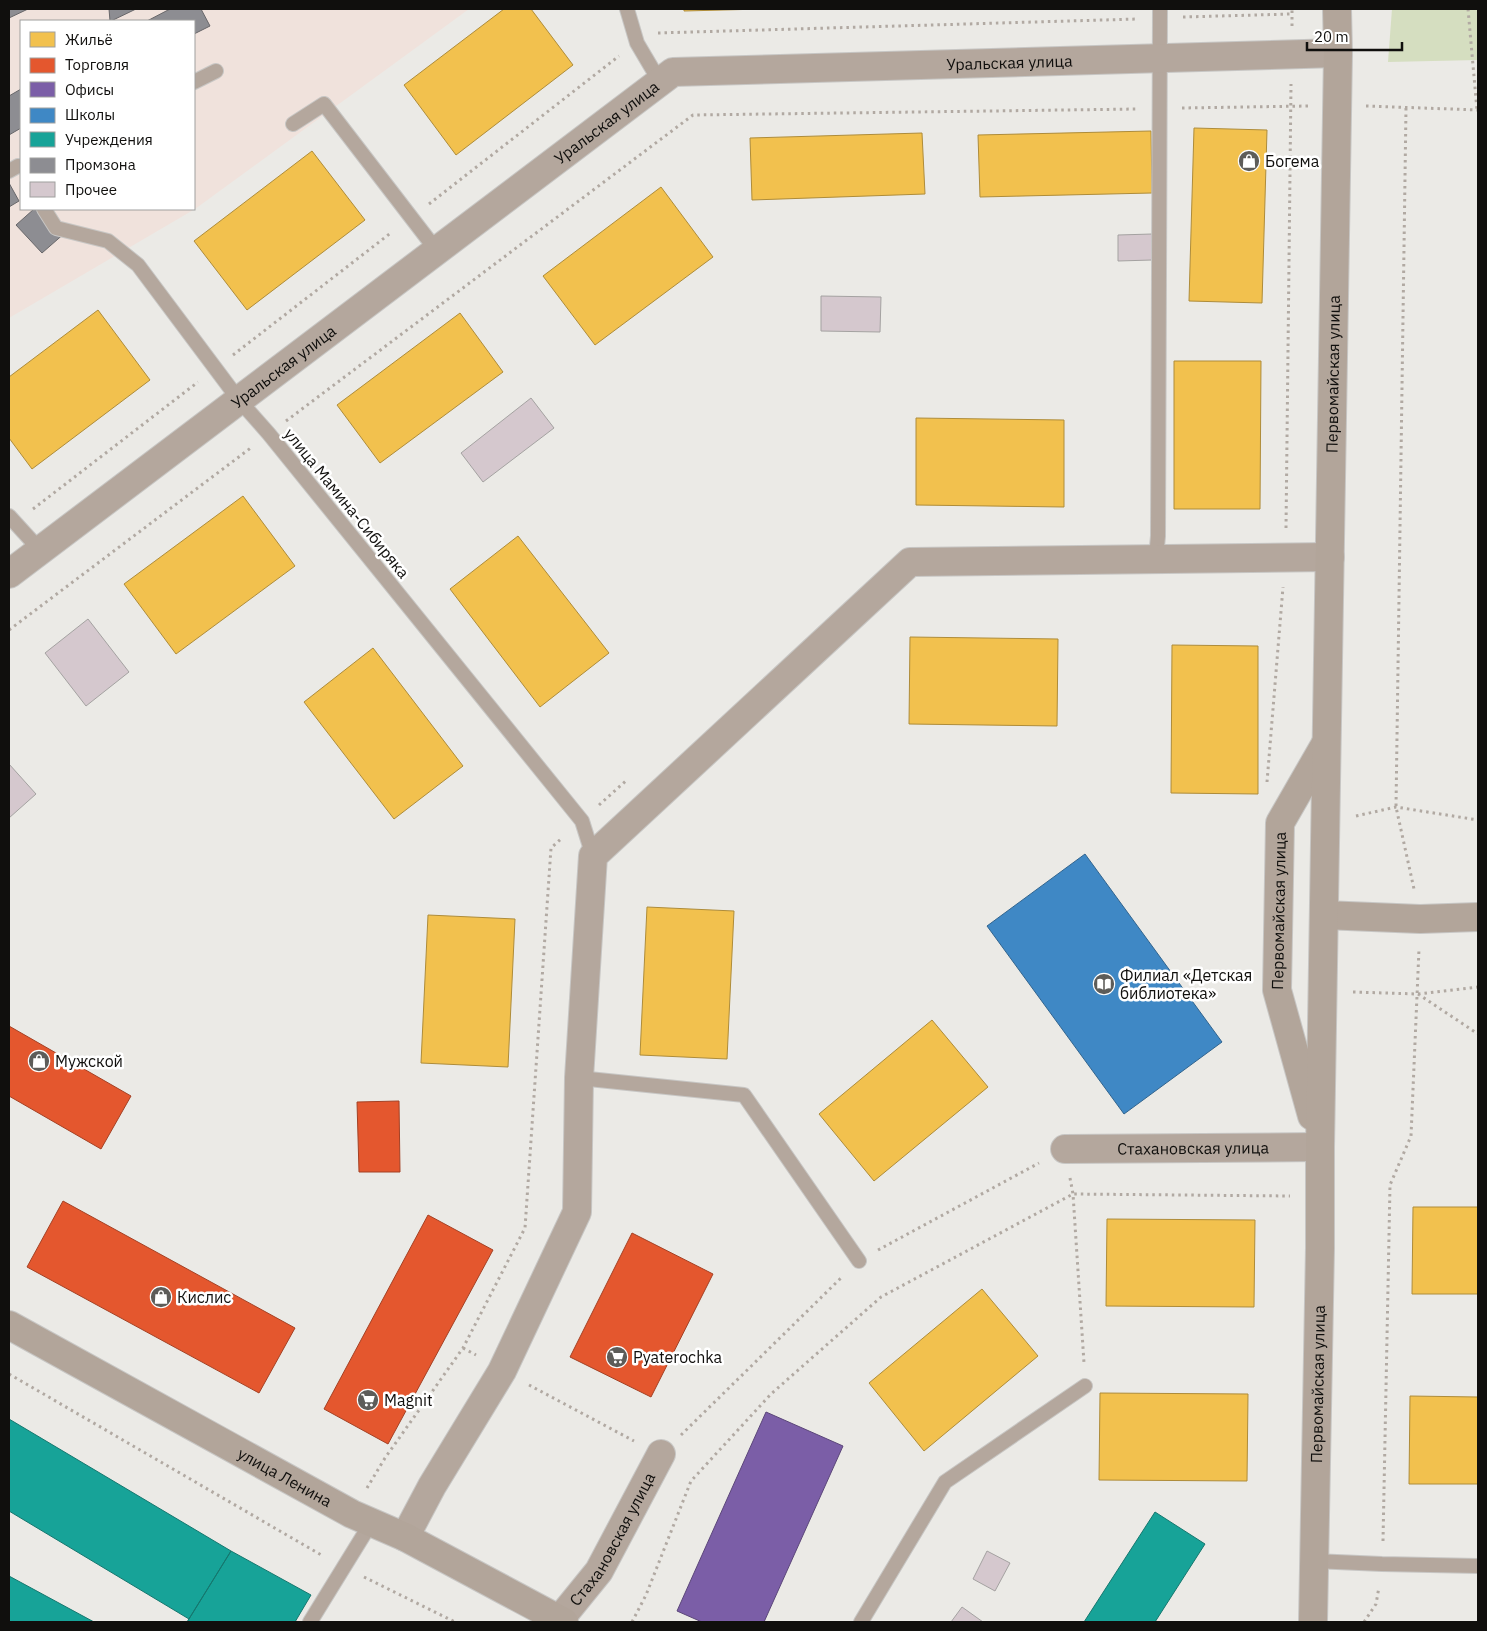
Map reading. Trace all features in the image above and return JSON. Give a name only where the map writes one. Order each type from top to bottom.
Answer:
[{"type":"main road","name":"Первомайская улица","points":[[1313,1622],[1338,52],[1337,9]]},
{"type":"main road","name":"Первомайская улица","points":[[1320,1146],[1277,990],[1280,823],[1327,741]]},
{"type":"main road","points":[[1324,915],[1420,919],[1478,917]]},
{"type":"main road","name":"улица Ленина","points":[[9,1325],[361,1519],[405,1537],[562,1621]]},
{"type":"street","name":"Уральская улица","points":[[9,574],[673,72],[1338,52]]},
{"type":"street","points":[[405,1537],[432,1486],[502,1371],[577,1212],[579,1078],[593,856],[910,562],[1330,557]]},
{"type":"street","name":"Стахановская улица","points":[[1065,1149],[1320,1146]]},
{"type":"street","name":"Стахановская улица","points":[[562,1621],[599,1570],[661,1454]]},
{"type":"lane","points":[[627,9],[636,43],[660,82]]},
{"type":"lane","points":[[1156,558],[1158,536],[1160,9]]},
{"type":"lane","points":[[195,82],[216,71]]},
{"type":"lane","points":[[293,124],[324,104],[437,251]]},
{"type":"lane","name":"улица Мамина-Сибиряка","points":[[45,210],[56,228],[108,241],[138,265],[239,400],[269,434],[582,821],[593,856]]},
{"type":"lane","points":[[9,516],[40,550]]},
{"type":"lane","points":[[579,1078],[744,1095],[859,1261]]},
{"type":"lane","points":[[861,1622],[945,1482],[1085,1386]]},
{"type":"lane","points":[[310,1622],[343,1567],[361,1519]]},
{"type":"lane","points":[[1314,1561],[1478,1566]]},
{"type":"path","points":[[1267,783],[1286,557],[1292,9]]},
{"type":"path","points":[[1182,108],[1337,105],[1477,110],[1468,9]]},
{"type":"path","points":[[1007,23],[1038,21]]},
{"type":"path","points":[[1364,1622],[1376,1604],[1382,1564],[1390,1186],[1411,1136],[1418,994],[1420,919],[1396,807],[1406,108]]},
{"type":"path","points":[[9,630],[693,115],[1142,109]]},
{"type":"path","points":[[361,1519],[386,1458],[463,1348],[525,1228],[551,848],[633,774]]},
{"type":"path","points":[[1396,807],[1478,820]]},
{"type":"path","points":[[1323,991],[1418,994],[1478,987]]},
{"type":"path","points":[[1418,994],[1478,1034]]},
{"type":"path","points":[[661,1454],[859,1261],[1065,1149],[1073,1194],[1085,1386]]},
{"type":"path","points":[[632,1622],[646,1595],[691,1481],[771,1394],[881,1297],[1073,1194],[1291,1196],[1291,1206]]},
{"type":"path","points":[[463,1348],[502,1371],[661,1454],[691,1481]]},
{"type":"path","points":[[9,1374],[343,1567],[455,1622]]},
{"type":"shaded area","points":[[9,9],[469,9],[195,209],[195,20],[20,20],[20,210],[193,210],[9,318]]},
{"type":"green space","points":[[1392,9],[1478,9],[1478,60],[1388,62]]},
{"type":"building: Жильё","points":[[504,9],[531,9],[573,65],[456,155],[404,85]]},
{"type":"building: Жильё","points":[[684,9],[762,9],[684,11]]},
{"type":"building: Жильё","points":[[1194,128],[1267,130],[1262,303],[1189,301]]},
{"type":"building: Жильё","points":[[1151,131],[1152,193],[980,197],[978,135]]},
{"type":"building: Жильё","points":[[922,133],[925,194],[752,200],[750,138]]},
{"type":"building: Жильё","points":[[312,151],[365,220],[247,310],[194,241]]},
{"type":"building: Жильё","points":[[661,187],[713,257],[595,345],[543,276]]},
{"type":"building: Жильё","points":[[98,310],[150,380],[32,469],[9,438],[9,377]]},
{"type":"building: Жильё","points":[[460,313],[503,372],[380,463],[337,405]]},
{"type":"building: Жильё","points":[[1174,361],[1261,361],[1260,509],[1174,509]]},
{"type":"building: Жильё","points":[[916,418],[1064,420],[1064,507],[916,505]]},
{"type":"building: Жильё","points":[[243,496],[295,566],[176,654],[124,584]]},
{"type":"building: Жильё","points":[[518,536],[609,653],[540,707],[450,589]]},
{"type":"building: Жильё","points":[[910,637],[1058,639],[1057,726],[909,724]]},
{"type":"building: Жильё","points":[[1172,645],[1258,646],[1258,794],[1171,793]]},
{"type":"building: Жильё","points":[[373,648],[463,766],[394,819],[304,702]]},
{"type":"building: Жильё","points":[[647,907],[734,911],[727,1059],[640,1055]]},
{"type":"building: Жильё","points":[[428,915],[515,919],[508,1067],[421,1063]]},
{"type":"building: Жильё","points":[[932,1020],[988,1087],[874,1181],[819,1114]]},
{"type":"building: Жильё","points":[[1413,1207],[1478,1207],[1478,1294],[1412,1294]]},
{"type":"building: Жильё","points":[[1107,1219],[1255,1220],[1254,1307],[1106,1306]]},
{"type":"building: Жильё","points":[[982,1289],[1038,1356],[924,1451],[869,1383]]},
{"type":"building: Жильё","points":[[1100,1393],[1248,1394],[1247,1481],[1099,1480]]},
{"type":"building: Жильё","points":[[1410,1396],[1478,1397],[1478,1484],[1409,1484]]},
{"type":"building: Торговля","name":"Мужской","points":[[9,1026],[131,1096],[101,1149],[9,1096]]},
{"type":"building: Торговля","points":[[399,1101],[400,1172],[359,1172],[357,1102]]},
{"type":"building: Торговля","name":"Кислис","points":[[63,1201],[295,1328],[259,1393],[27,1267]]},
{"type":"building: Торговля","points":[[428,1215],[493,1250],[388,1444],[324,1409]]},
{"type":"building: Торговля","points":[[632,1233],[713,1274],[651,1397],[570,1357]]},
{"type":"building: Офисы","points":[[766,1412],[843,1446],[764,1622],[702,1622],[677,1611]]},
{"type":"building: Школы","name":"Филиал «Детская библиотека»","points":[[1085,854],[1222,1042],[1124,1114],[987,926]]},
{"type":"building: Учреждения","points":[[9,1419],[231,1551],[189,1619],[9,1511]]},
{"type":"building: Учреждения","points":[[1155,1512],[1205,1544],[1155,1622],[1084,1622]]},
{"type":"building: Учреждения","points":[[231,1551],[311,1595],[295,1622],[187,1622]]},
{"type":"building: Учреждения","points":[[9,1576],[94,1622],[9,1622]]},
{"type":"building: Промзона","points":[[9,9],[28,9],[9,18]]},
{"type":"building: Промзона","points":[[109,9],[136,9],[113,20],[110,20]]},
{"type":"building: Промзона","points":[[170,9],[201,9],[210,26],[195,34],[195,20],[149,20]]},
{"type":"building: Промзона","points":[[20,90],[20,129],[9,135],[9,96]]},
{"type":"building: Промзона","points":[[9,183],[19,201],[9,207]]},
{"type":"building: Промзона","points":[[33,210],[46,210],[66,232],[42,253],[16,225]]},
{"type":"building: Прочее","points":[[1152,234],[1152,260],[1118,261],[1118,235]]},
{"type":"building: Прочее","points":[[821,296],[881,297],[880,332],[821,331]]},
{"type":"building: Прочее","points":[[531,398],[554,428],[483,482],[461,453]]},
{"type":"building: Прочее","points":[[88,619],[129,672],[86,706],[45,653]]},
{"type":"building: Прочее","points":[[9,764],[36,794],[9,818]]},
{"type":"building: Прочее","points":[[987,1551],[1010,1563],[995,1591],[973,1579]]},
{"type":"building: Прочее","points":[[962,1607],[983,1622],[951,1622]]},
{"type":"place","name":"Богема","points":[[1249,161]]},
{"type":"place","name":"Филиал «Детская библиотека»","points":[[1104,984]]},
{"type":"place","name":"Мужской","points":[[39,1061]]},
{"type":"place","name":"Кислис","points":[[161,1297]]},
{"type":"place","name":"Pyaterochka","points":[[617,1357]]},
{"type":"place","name":"Magnit","points":[[368,1400]]}]
